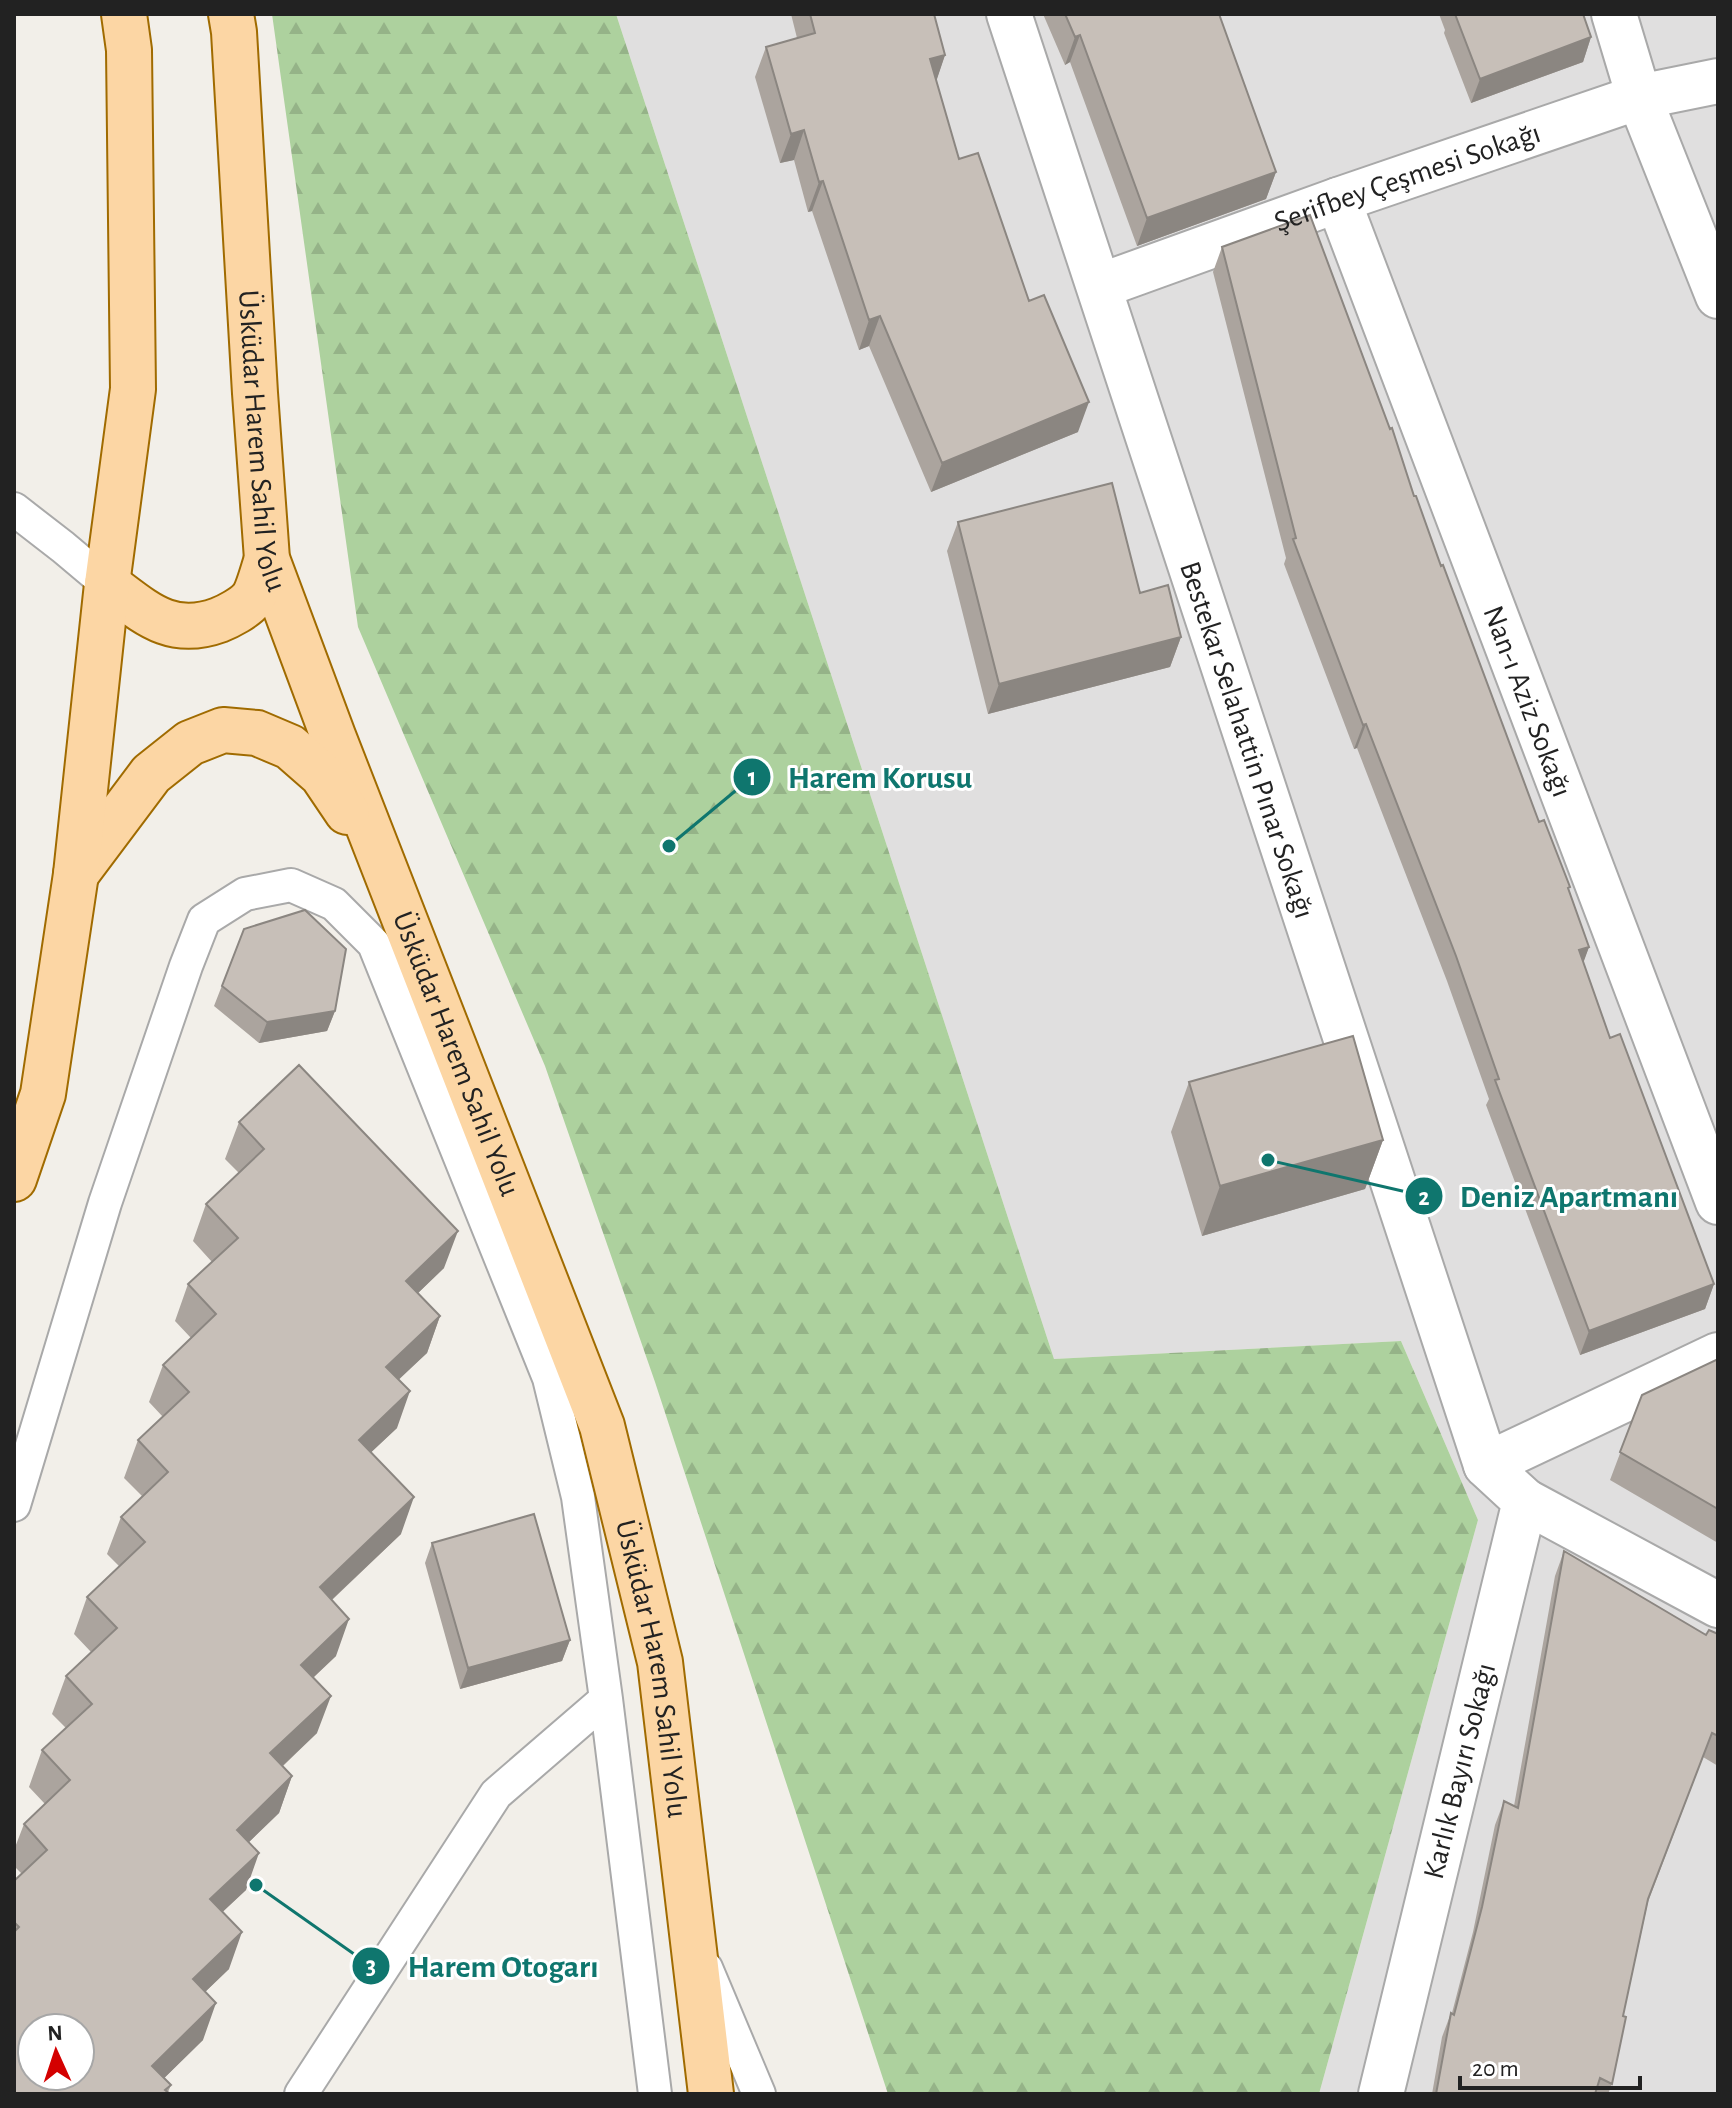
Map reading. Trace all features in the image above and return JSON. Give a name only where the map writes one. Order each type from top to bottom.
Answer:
[{"type":"main road","points":[[14,1179],[43,1094],[76,874],[107,584],[133,389],[129,50],[124,14]]},
{"type":"main road","name":"Üsküdar Harem Sahil Yolu","points":[[231,14],[267,559],[602,1426],[660,1662],[711,2094]]},
{"type":"main road","points":[[107,584],[151,616],[178,627],[204,625],[229,616],[251,600],[267,559]]},
{"type":"main road","points":[[76,874],[151,774],[190,743],[223,730],[257,733],[290,747],[322,775],[383,863]]},
{"type":"street","name":"Bestekar Selahattin Pınar Sokağı","points":[[1009,14],[1486,1465]]},
{"type":"street","points":[[1614,14],[1639,97],[1718,296]]},
{"type":"street","name":"Şerifbey Çeşmesi Sokağı","points":[[1100,286],[1338,200],[1639,97],[1718,81]]},
{"type":"street","name":"Nan-ı Aziz Sokağı","points":[[1338,200],[1718,1202]]},
{"type":"street","points":[[1716,1359],[1486,1465],[1525,1501],[1718,1605]]},
{"type":"street","name":"Karlık Bayırı Sokağı","points":[[1381,2094],[1525,1501]]},
{"type":"lane","points":[[14,509],[107,584]]},
{"type":"lane","points":[[14,1505],[105,1203],[204,920],[245,894],[291,885],[334,904],[374,944],[549,1378],[578,1497],[655,2094]]},
{"type":"lane","points":[[301,2094],[496,1794],[606,1699]]},
{"type":"lane","points":[[693,1936],[759,2094]]},
{"type":"shaded area","points":[[616,14],[1718,14],[1718,2094],[1319,2094],[1478,1520],[1401,1341],[1054,1359]]},
{"type":"green space","points":[[272,14],[616,14],[1054,1359],[1401,1341],[1478,1520],[1319,2094],[888,2094],[655,1382],[545,1066],[358,627]]},
{"type":"building","points":[[810,14],[934,14],[945,55],[930,59],[959,159],[978,153],[1029,301],[1044,295],[1089,402],[942,463],[880,316],[869,320],[823,181],[819,182],[804,130],[791,134],[766,47],[815,33]]},
{"type":"building","points":[[1065,14],[1219,14],[1276,172],[1147,218],[1080,35],[1075,37]]},
{"type":"building","points":[[1455,14],[1583,14],[1591,37],[1480,79]]},
{"type":"building","points":[[1310,215],[1539,822],[1544,820],[1570,887],[1589,947],[1579,950],[1610,1038],[1620,1034],[1714,1284],[1589,1331],[1495,1080],[1499,1079],[1456,956],[1366,724],[1363,725],[1293,539],[1296,538],[1222,247]]},
{"type":"building","points":[[1112,483],[1140,593],[1168,585],[1181,637],[999,684],[958,522]]},
{"type":"building","points":[[305,910],[346,949],[335,1011],[267,1022],[222,986],[244,929]]},
{"type":"building","points":[[1353,1036],[1383,1140],[1220,1186],[1189,1082]]},
{"type":"building","points":[[299,1065],[458,1231],[406,1281],[440,1316],[386,1367],[410,1391],[359,1440],[414,1497],[320,1587],[349,1619],[301,1665],[331,1696],[270,1753],[292,1776],[237,1830],[259,1853],[210,1899],[242,1932],[193,1979],[216,2003],[152,2066],[171,2085],[165,2090],[170,2094],[14,2094],[14,1932],[19,1927],[14,1922],[14,1881],[47,1850],[24,1824],[70,1780],[42,1750],[92,1704],[66,1676],[117,1628],[87,1597],[145,1542],[121,1517],[168,1472],[138,1440],[189,1392],[163,1365],[216,1314],[188,1284],[238,1238],[206,1204],[264,1149],[239,1122]]},
{"type":"building","points":[[1718,1359],[1718,1509],[1620,1452],[1642,1395]]},
{"type":"building","points":[[534,1514],[570,1640],[468,1668],[432,1543]]},
{"type":"building","points":[[1564,1551],[1706,1635],[1709,1630],[1718,1634],[1718,1736],[1712,1733],[1648,1899],[1612,2084],[1600,2078],[1595,2094],[1436,2094],[1451,2013],[1454,2015],[1482,1907],[1504,1801],[1518,1808]]},
{"type":"place","name":"Harem Korusu","points":[[669,846]]},
{"type":"place","name":"Deniz Apartmanı","points":[[1268,1160]]},
{"type":"place","name":"Harem Otogarı","points":[[256,1885]]}]
